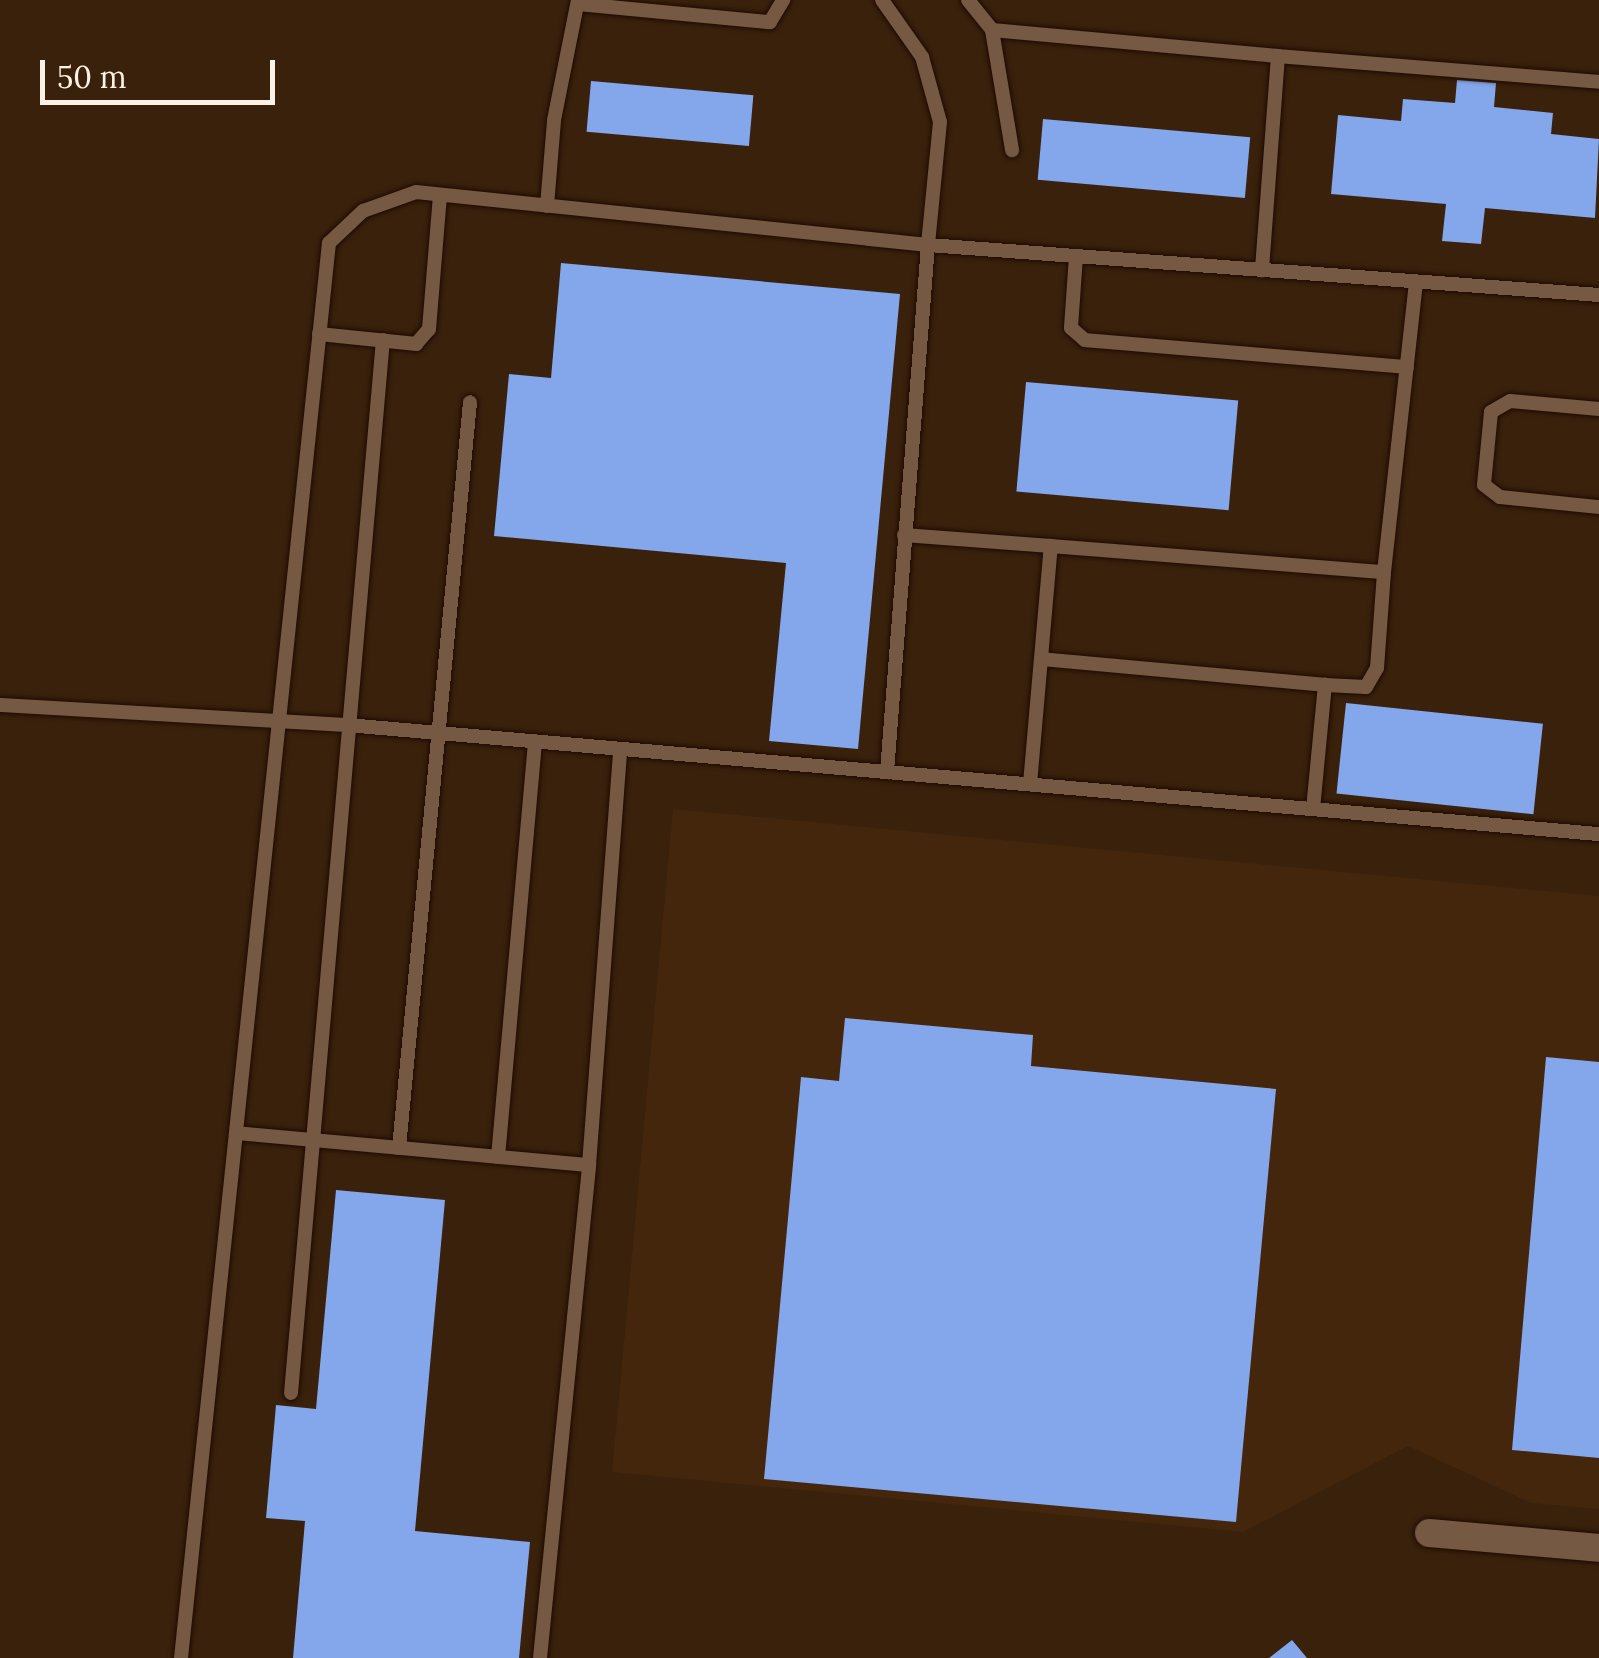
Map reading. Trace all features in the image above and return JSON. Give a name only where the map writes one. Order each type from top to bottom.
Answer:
[{"type":"street","points":[[1430,1533],[1599,1548]]},
{"type":"lane","points":[[547,206],[554,120],[578,2],[770,22],[783,0]]},
{"type":"lane","points":[[882,0],[922,57],[940,122],[887,772]]},
{"type":"lane","points":[[968,0],[992,30],[1012,150]]},
{"type":"lane","points":[[992,30],[1599,82]]},
{"type":"lane","points":[[1262,270],[1278,56]]},
{"type":"lane","points":[[181,1658],[329,243],[363,211],[416,192],[928,245],[1599,295]]},
{"type":"lane","points":[[319,334],[416,344],[429,328],[440,194]]},
{"type":"lane","points":[[1076,256],[1072,328],[1086,340],[1407,366]]},
{"type":"lane","points":[[1040,659],[1366,687],[1377,668],[1416,282]]},
{"type":"lane","points":[[290,1393],[383,340]]},
{"type":"lane","points":[[1599,409],[1510,401],[1490,412],[1484,485],[1500,497],[1599,507]]},
{"type":"lane","points":[[399,1148],[442,734],[470,402]]},
{"type":"lane","points":[[904,535],[1384,572]]},
{"type":"lane","points":[[1030,784],[1050,546]]},
{"type":"lane","points":[[1313,809],[1325,685]]},
{"type":"lane","points":[[0,705],[347,725],[1599,834]]},
{"type":"lane","points":[[498,1157],[535,742]]},
{"type":"lane","points":[[540,1658],[588,1165],[620,749]]},
{"type":"lane","points":[[236,1133],[588,1165]]},
{"type":"shaded area","points":[[673,809],[1599,896],[1599,1509],[1531,1503],[1408,1446],[1243,1532],[612,1472]]},
{"type":"building","points":[[1457,80],[1496,83],[1494,107],[1553,113],[1551,134],[1599,139],[1595,218],[1485,208],[1481,244],[1442,241],[1446,204],[1331,194],[1338,115],[1401,121],[1403,99],[1455,103]]},
{"type":"building","points":[[591,81],[753,95],[749,146],[587,132]]},
{"type":"building","points":[[1043,119],[1250,137],[1245,198],[1038,180]]},
{"type":"building","points":[[561,263],[900,294],[858,749],[769,741],[786,563],[494,536],[509,374],[551,378]]},
{"type":"building","points":[[1026,382],[1238,401],[1229,510],[1016,492]]},
{"type":"building","points":[[1346,703],[1543,724],[1533,814],[1336,794]]},
{"type":"building","points":[[845,1018],[1033,1035],[1031,1066],[1276,1089],[1236,1522],[764,1479],[801,1077],[839,1081]]},
{"type":"building","points":[[1546,1057],[1599,1062],[1599,1458],[1512,1450]]},
{"type":"building","points":[[336,1190],[445,1200],[415,1531],[530,1542],[519,1658],[293,1658],[305,1521],[266,1518],[276,1405],[316,1409]]},
{"type":"building","points":[[1292,1640],[1307,1658],[1269,1658]]}]
